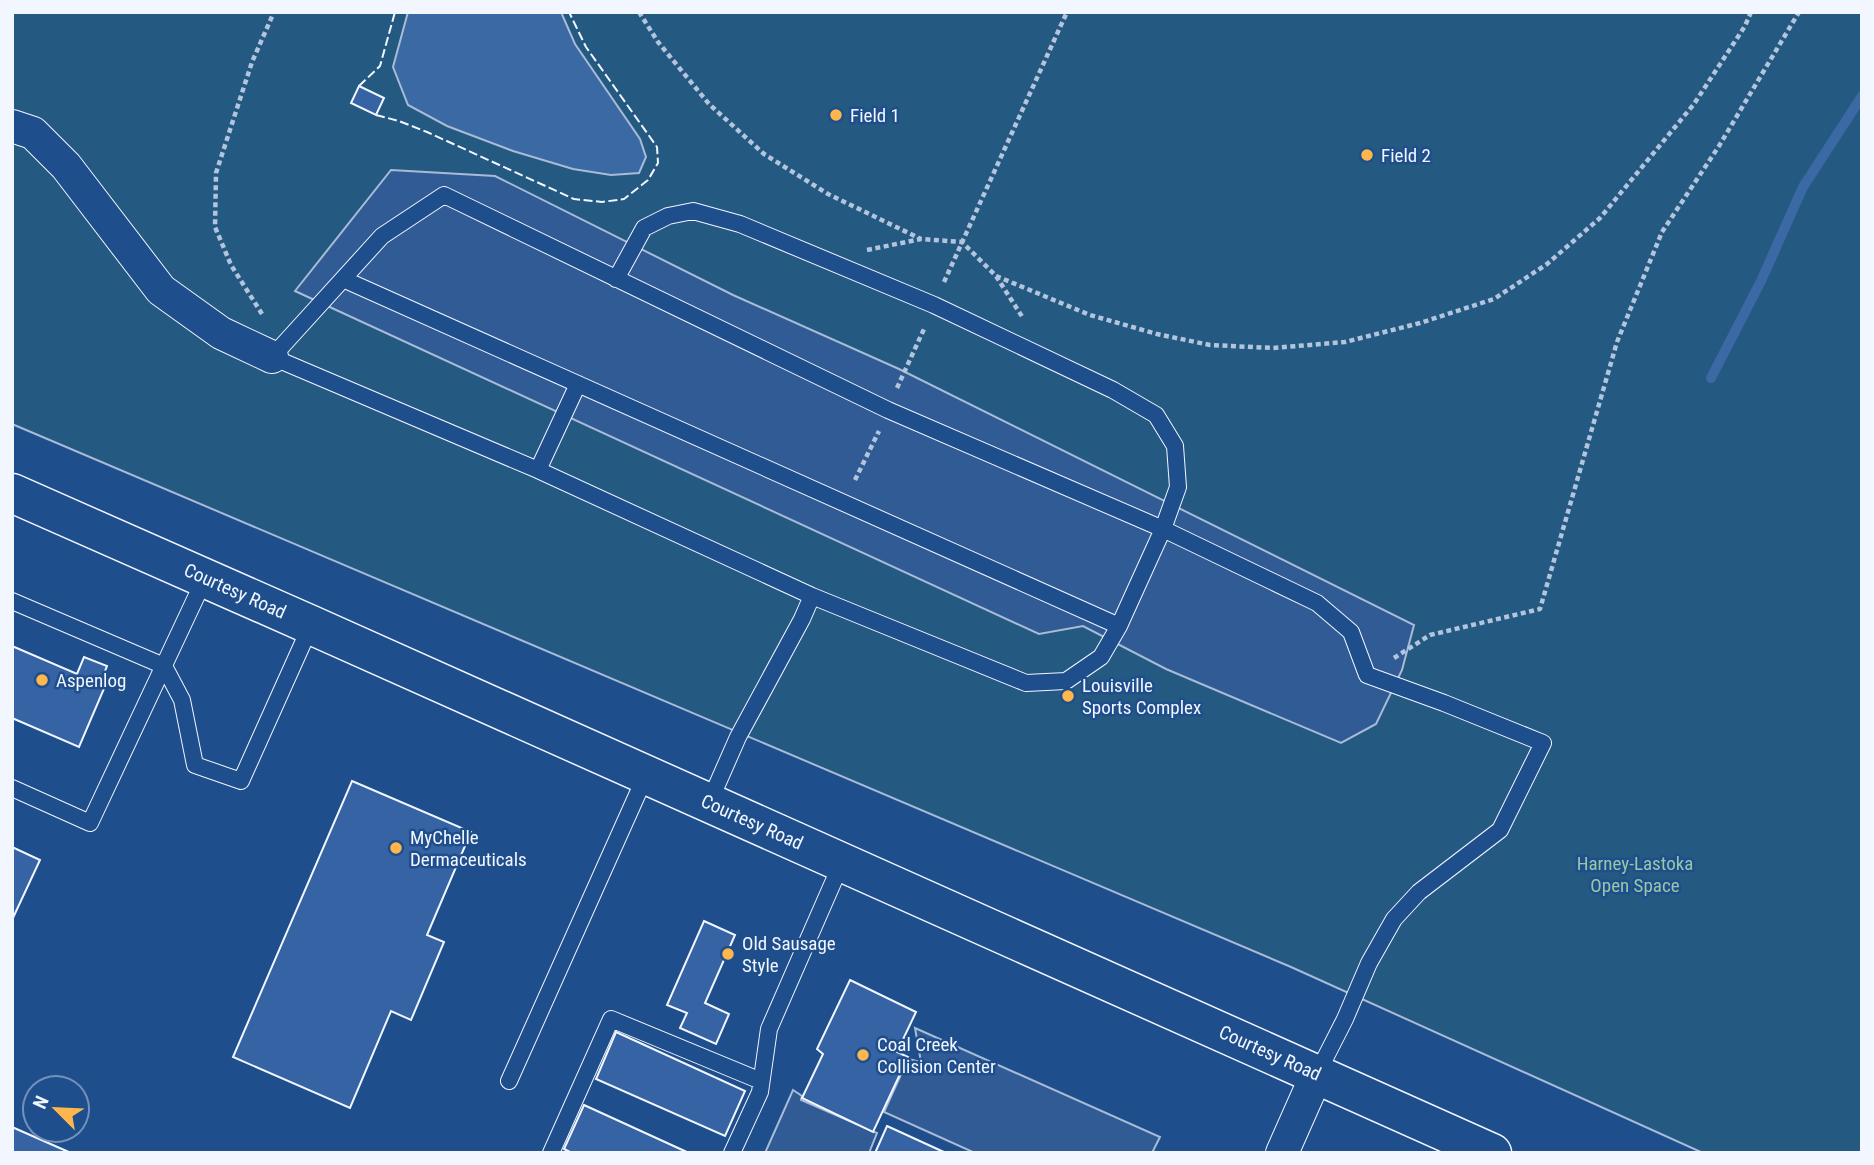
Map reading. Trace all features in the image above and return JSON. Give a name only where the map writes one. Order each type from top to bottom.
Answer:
[{"type":"main road","name":"Courtesy Road","points":[[12,493],[1492,1153]]},
{"type":"street","points":[[12,126],[33,133],[66,166],[161,290],[221,332],[272,356]]},
{"type":"street","points":[[1282,1153],[1317,1074]]},
{"type":"lane","points":[[616,278],[644,228],[668,216],[693,211],[740,224],[934,304],[1113,390],[1156,415],[1175,446],[1178,487],[1163,529],[1119,626],[1101,657],[1066,681],[1026,683],[812,596],[538,470],[272,356],[382,236],[444,195],[888,410],[1163,529],[1317,603],[1352,632],[1367,676],[1444,703],[1543,743],[1500,830],[1419,892],[1394,919],[1317,1074]]},
{"type":"lane","points":[[343,278],[1119,626]]},
{"type":"lane","points":[[538,470],[578,384]]},
{"type":"lane","points":[[12,788],[90,823],[205,578]]},
{"type":"lane","points":[[709,803],[738,737],[812,596]]},
{"type":"lane","points":[[12,601],[164,666],[182,700],[195,765],[241,781],[311,625]]},
{"type":"lane","points":[[509,1081],[646,775]]},
{"type":"lane","points":[[732,1153],[760,1092],[769,1028],[842,862]]},
{"type":"lane","points":[[551,1153],[611,1019],[761,1081]]},
{"type":"path","points":[[274,12],[252,62],[216,173],[215,227],[231,265],[265,318],[294,332]]},
{"type":"path","points":[[639,12],[658,42],[709,104],[764,154],[828,194],[921,239]]},
{"type":"path","points":[[844,503],[1067,12]]},
{"type":"path","points":[[996,276],[1090,315],[1157,334],[1210,345],[1273,348],[1345,342],[1420,323],[1494,299],[1547,264],[1600,218],[1694,104],[1745,26],[1751,12]]},
{"type":"path","points":[[1367,676],[1430,635],[1540,609],[1617,342],[1662,232],[1719,146],[1799,12]]},
{"type":"path","points":[[833,262],[872,248],[921,239],[962,242],[996,276],[1050,360]]},
{"type":"green space","name":"Louisville Sports Complex","points":[[12,12],[1862,12],[1862,1153],[1703,1153],[1291,967],[12,424]]},
{"type":"shaded area","points":[[408,12],[561,12],[575,44],[640,139],[646,157],[639,173],[611,175],[573,169],[513,151],[447,126],[408,105],[393,67]]},
{"type":"shaded area","points":[[391,170],[495,176],[733,295],[899,369],[1414,625],[1402,670],[1376,724],[1341,743],[1166,669],[1083,626],[1039,634],[295,291]]},
{"type":"shaded area","points":[[915,1028],[1160,1137],[1152,1153],[975,1153],[884,1112],[908,1059],[921,1062]]},
{"type":"shaded area","points":[[793,1090],[802,1096],[801,1100],[877,1133],[869,1153],[765,1153]]},
{"type":"building","points":[[359,86],[384,98],[376,115],[351,103]]},
{"type":"building","points":[[12,646],[77,674],[84,657],[107,666],[101,681],[106,684],[79,747],[12,718]]},
{"type":"building","points":[[352,781],[471,832],[427,935],[444,942],[411,1020],[391,1011],[350,1108],[233,1057]]},
{"type":"building","points":[[12,847],[40,860],[12,920]]},
{"type":"building","points":[[704,921],[735,935],[705,1003],[729,1014],[716,1044],[680,1028],[687,1013],[667,1005]]},
{"type":"building","name":"Coal Creek Collision Center","points":[[850,980],[916,1012],[897,1052],[908,1057],[873,1132],[802,1098],[823,1054],[817,1049]]},
{"type":"building","points":[[616,1032],[745,1091],[725,1136],[596,1079]]},
{"type":"building","points":[[584,1105],[689,1153],[572,1153],[564,1149]]},
{"type":"building","name":"Coal Creek Collision Center","points":[[887,1126],[946,1153],[875,1153]]},
{"type":"building","points":[[12,1127],[21,1131],[21,1144],[51,1144],[71,1153],[12,1153]]},
{"type":"waterway","points":[[1711,378],[1761,281],[1803,187],[1862,96]]},
{"type":"fence","points":[[359,86],[380,66],[395,12]]},
{"type":"fence","points":[[376,115],[427,132],[574,199],[602,202],[624,199],[648,180],[658,163],[657,147],[586,47],[569,12]]},
{"type":"place","name":"Field 1","points":[[836,115]]},
{"type":"place","name":"Field 2","points":[[1367,155]]},
{"type":"place","name":"Aspenlog","points":[[42,680]]},
{"type":"place","name":"Louisville Sports Complex","points":[[1068,696]]},
{"type":"place","name":"MyChelle Dermaceuticals","points":[[396,848]]},
{"type":"place","name":"Old Sausage Style","points":[[728,954]]},
{"type":"place","name":"Coal Creek Collision Center","points":[[863,1055]]},
{"type":"park label","name":"Harney-Lastoka Open Space","points":[[1635,874]]}]
